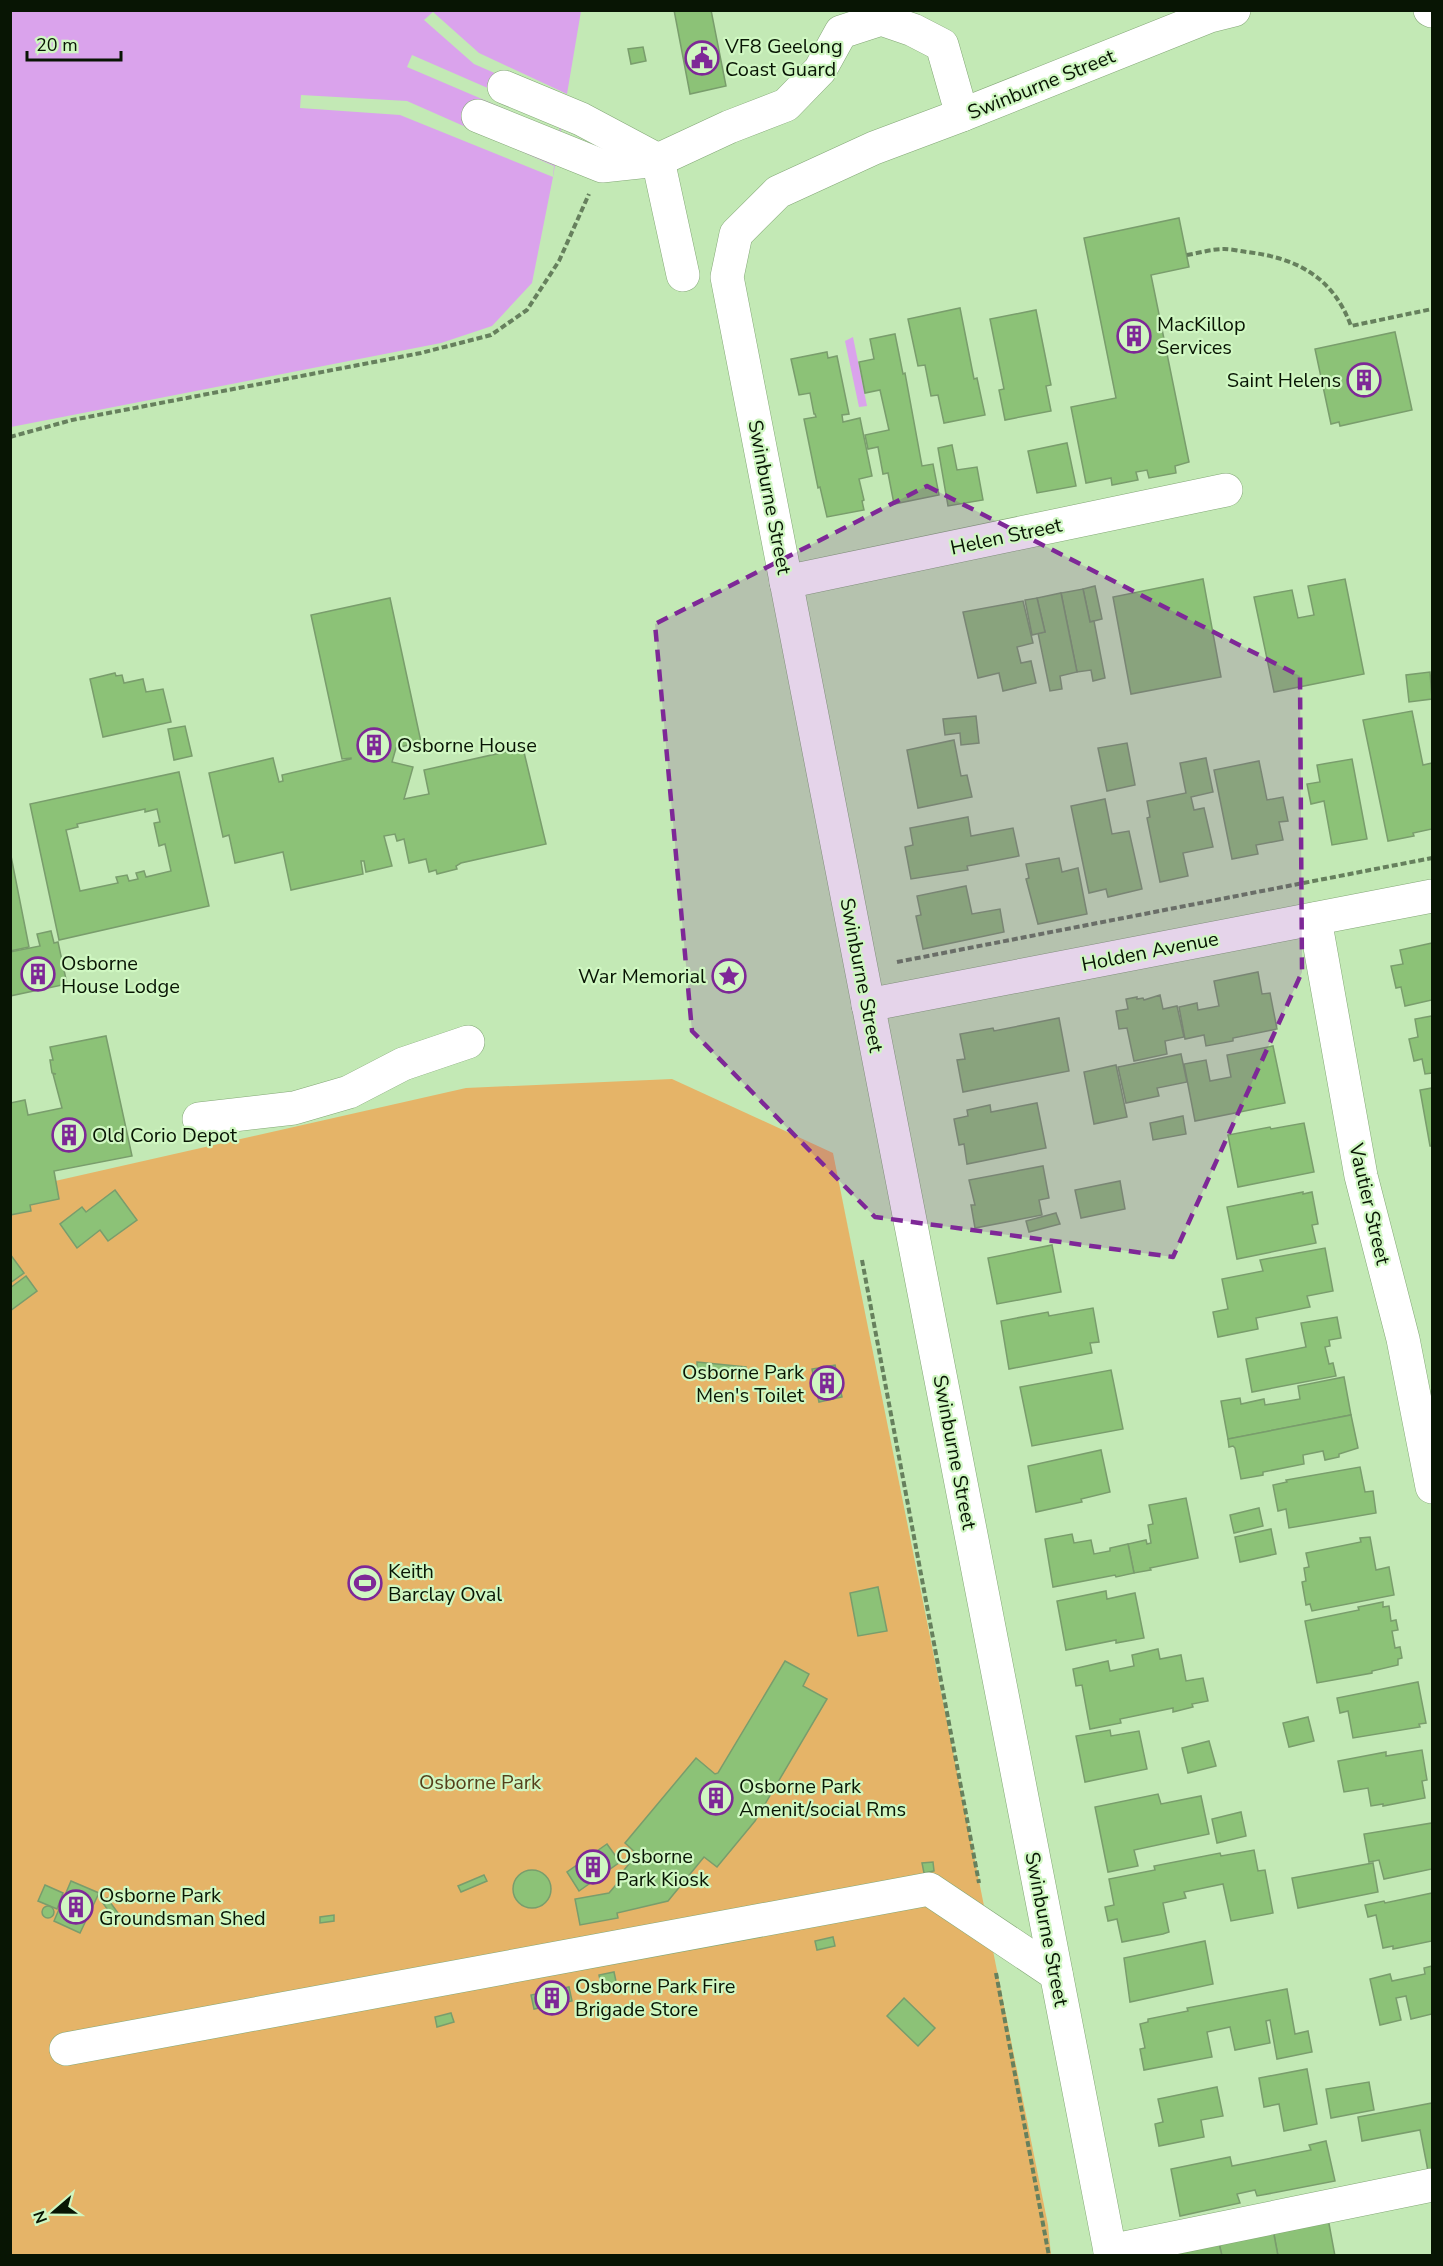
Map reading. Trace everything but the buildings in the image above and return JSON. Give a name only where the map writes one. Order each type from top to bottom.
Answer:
[{"type":"street","name":"Swinburne Street","points":[[1110,2253],[727,278],[736,234],[778,192],[874,148],[962,116],[1210,16],[1234,10]]},
{"type":"street","points":[[478,116],[602,166],[658,160],[729,127],[786,105],[820,70],[841,32],[881,19],[914,30],[942,45],[962,116]]},
{"type":"street","points":[[504,87],[581,119],[658,160],[683,275]]},
{"type":"street","name":"Helen Street","points":[[786,582],[1226,490]]},
{"type":"street","name":"Holden Avenue","points":[[868,1005],[1432,896]]},
{"type":"street","name":"Vautier Street","points":[[1315,919],[1361,1176],[1403,1339],[1432,1487]]},
{"type":"street","points":[[199,1119],[294,1108],[349,1092],[403,1064],[468,1042]]},
{"type":"street","points":[[66,2049],[928,1889],[1056,1974]]},
{"type":"street","points":[[1110,2253],[1432,2185]]},
{"type":"path","points":[[10,436],[72,420],[421,353],[491,335],[527,310],[560,261],[602,166]]},
{"type":"path","points":[[1187,255],[1224,249],[1286,259],[1323,282],[1336,295],[1351,326],[1432,309]]},
{"type":"path","points":[[897,962],[1432,858]]},
{"type":"path","points":[[862,1260],[1049,2256]]},
{"type":"highlighted area","points":[[927,486],[1300,676],[1302,972],[1173,1257],[875,1217],[692,1031],[655,624]]},
{"type":"green space","name":"Osborne Park","points":[[672,1079],[833,1153],[1048,2225],[1051,2255],[11,2255],[11,1191],[466,1088]]},
{"type":"shaded area","points":[[11,11],[581,11],[553,177],[532,283],[492,326],[441,343],[11,427]]},
{"type":"shaded area","points":[[853,337],[867,406],[859,407],[845,341]]},
{"type":"pier","points":[[433,12],[479,53],[567,94],[565,104],[474,64],[424,20]]},
{"type":"pier","points":[[412,55],[561,120],[559,132],[407,67]]},
{"type":"pier","points":[[301,95],[407,101],[554,166],[553,177],[400,115],[300,108]]},
{"type":"place","name":"VF8 Geelong Coast Guard","points":[[702,58]]},
{"type":"place","name":"MacKillop Services","points":[[1134,336]]},
{"type":"place","name":"Saint Helens","points":[[1364,380]]},
{"type":"place","name":"Osborne House","points":[[374,745]]},
{"type":"place","name":"Osborne House Lodge","points":[[38,974]]},
{"type":"place","name":"War Memorial","points":[[729,976]]},
{"type":"place","name":"Old Corio Depot","points":[[69,1135]]},
{"type":"place","name":"Osborne Park Men's Toilet","points":[[827,1383]]},
{"type":"place","name":"Keith Barclay Oval","points":[[365,1583]]},
{"type":"place","name":"Osborne Park Amenit/social Rms","points":[[716,1798]]},
{"type":"place","name":"Osborne Park Kiosk","points":[[593,1867]]},
{"type":"place","name":"Osborne Park Groundsman Shed","points":[[76,1907]]},
{"type":"place","name":"Osborne Park Fire Brigade Store","points":[[552,1998]]}]
